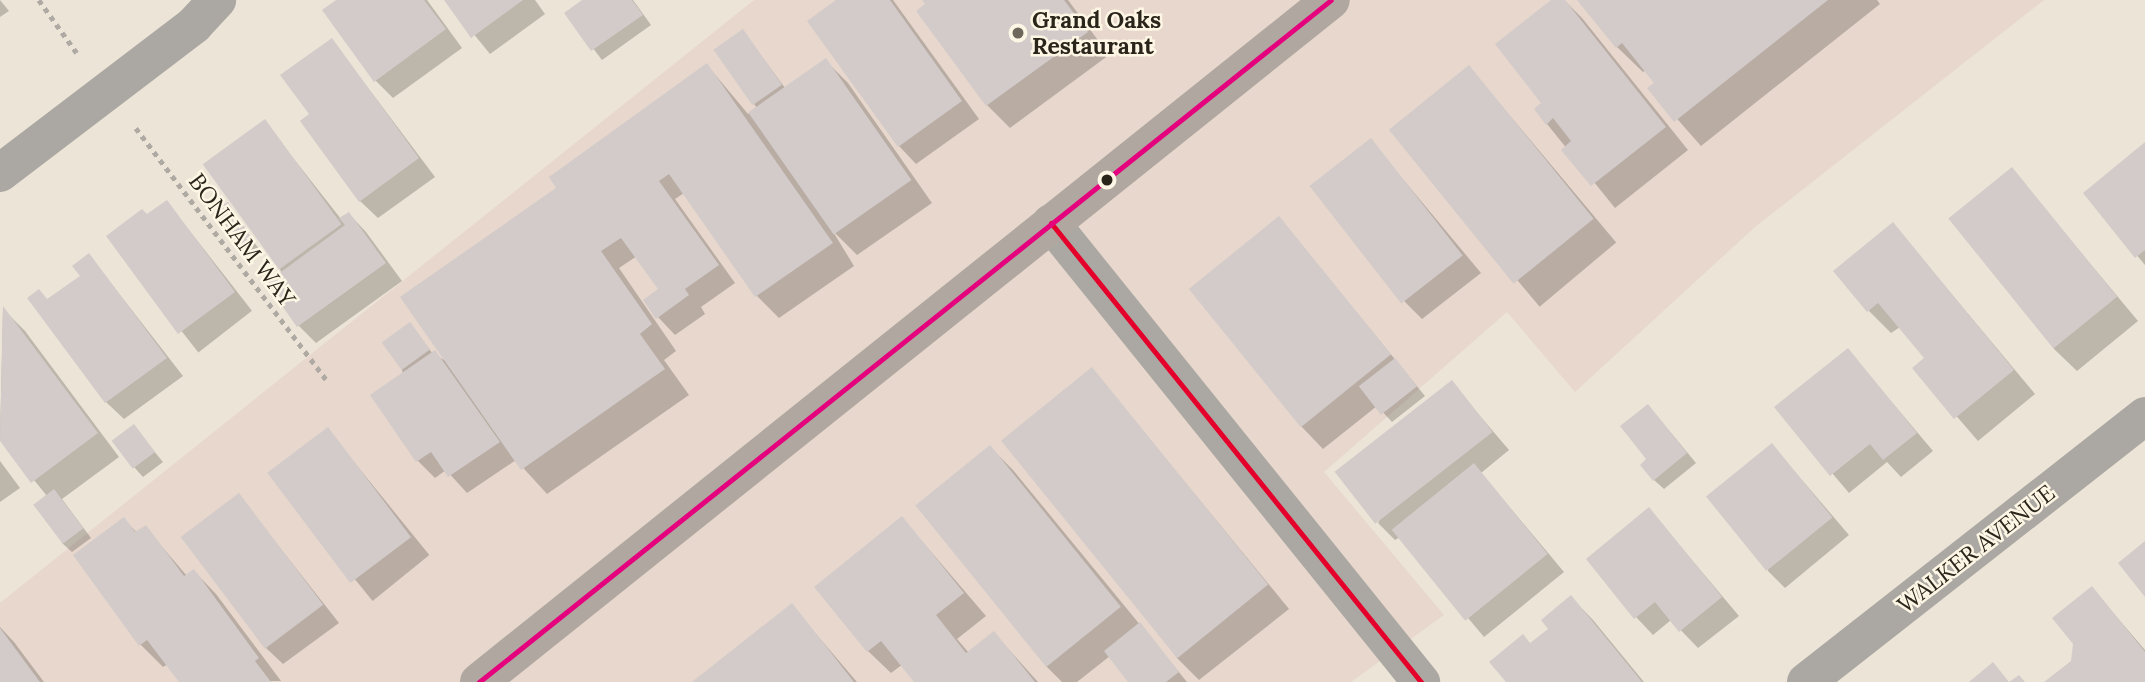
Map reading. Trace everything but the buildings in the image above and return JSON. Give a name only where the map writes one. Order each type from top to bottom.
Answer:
[{"type":"main road","points":[[479,682],[1331,0]]},
{"type":"street","points":[[0,173],[194,24],[217,0]]},
{"type":"street","points":[[1051,223],[1421,682]]},
{"type":"street","name":"WALKER AVENUE","points":[[1806,682],[2145,416]]},
{"type":"path","points":[[39,0],[86,65]]},
{"type":"path","name":"BONHAM WAY","points":[[129,119],[327,382]]},
{"type":"shaded area","points":[[754,0],[2044,0],[1755,227],[1575,392],[1507,312],[1324,472],[1444,615],[1351,682],[0,682],[0,603]]},
{"type":"transit line","points":[[479,682],[1331,0]]},
{"type":"transit line","points":[[1051,223],[1421,682]]},
{"type":"place","name":"Grand Oaks Restaurant","points":[[1018,33]]}]
